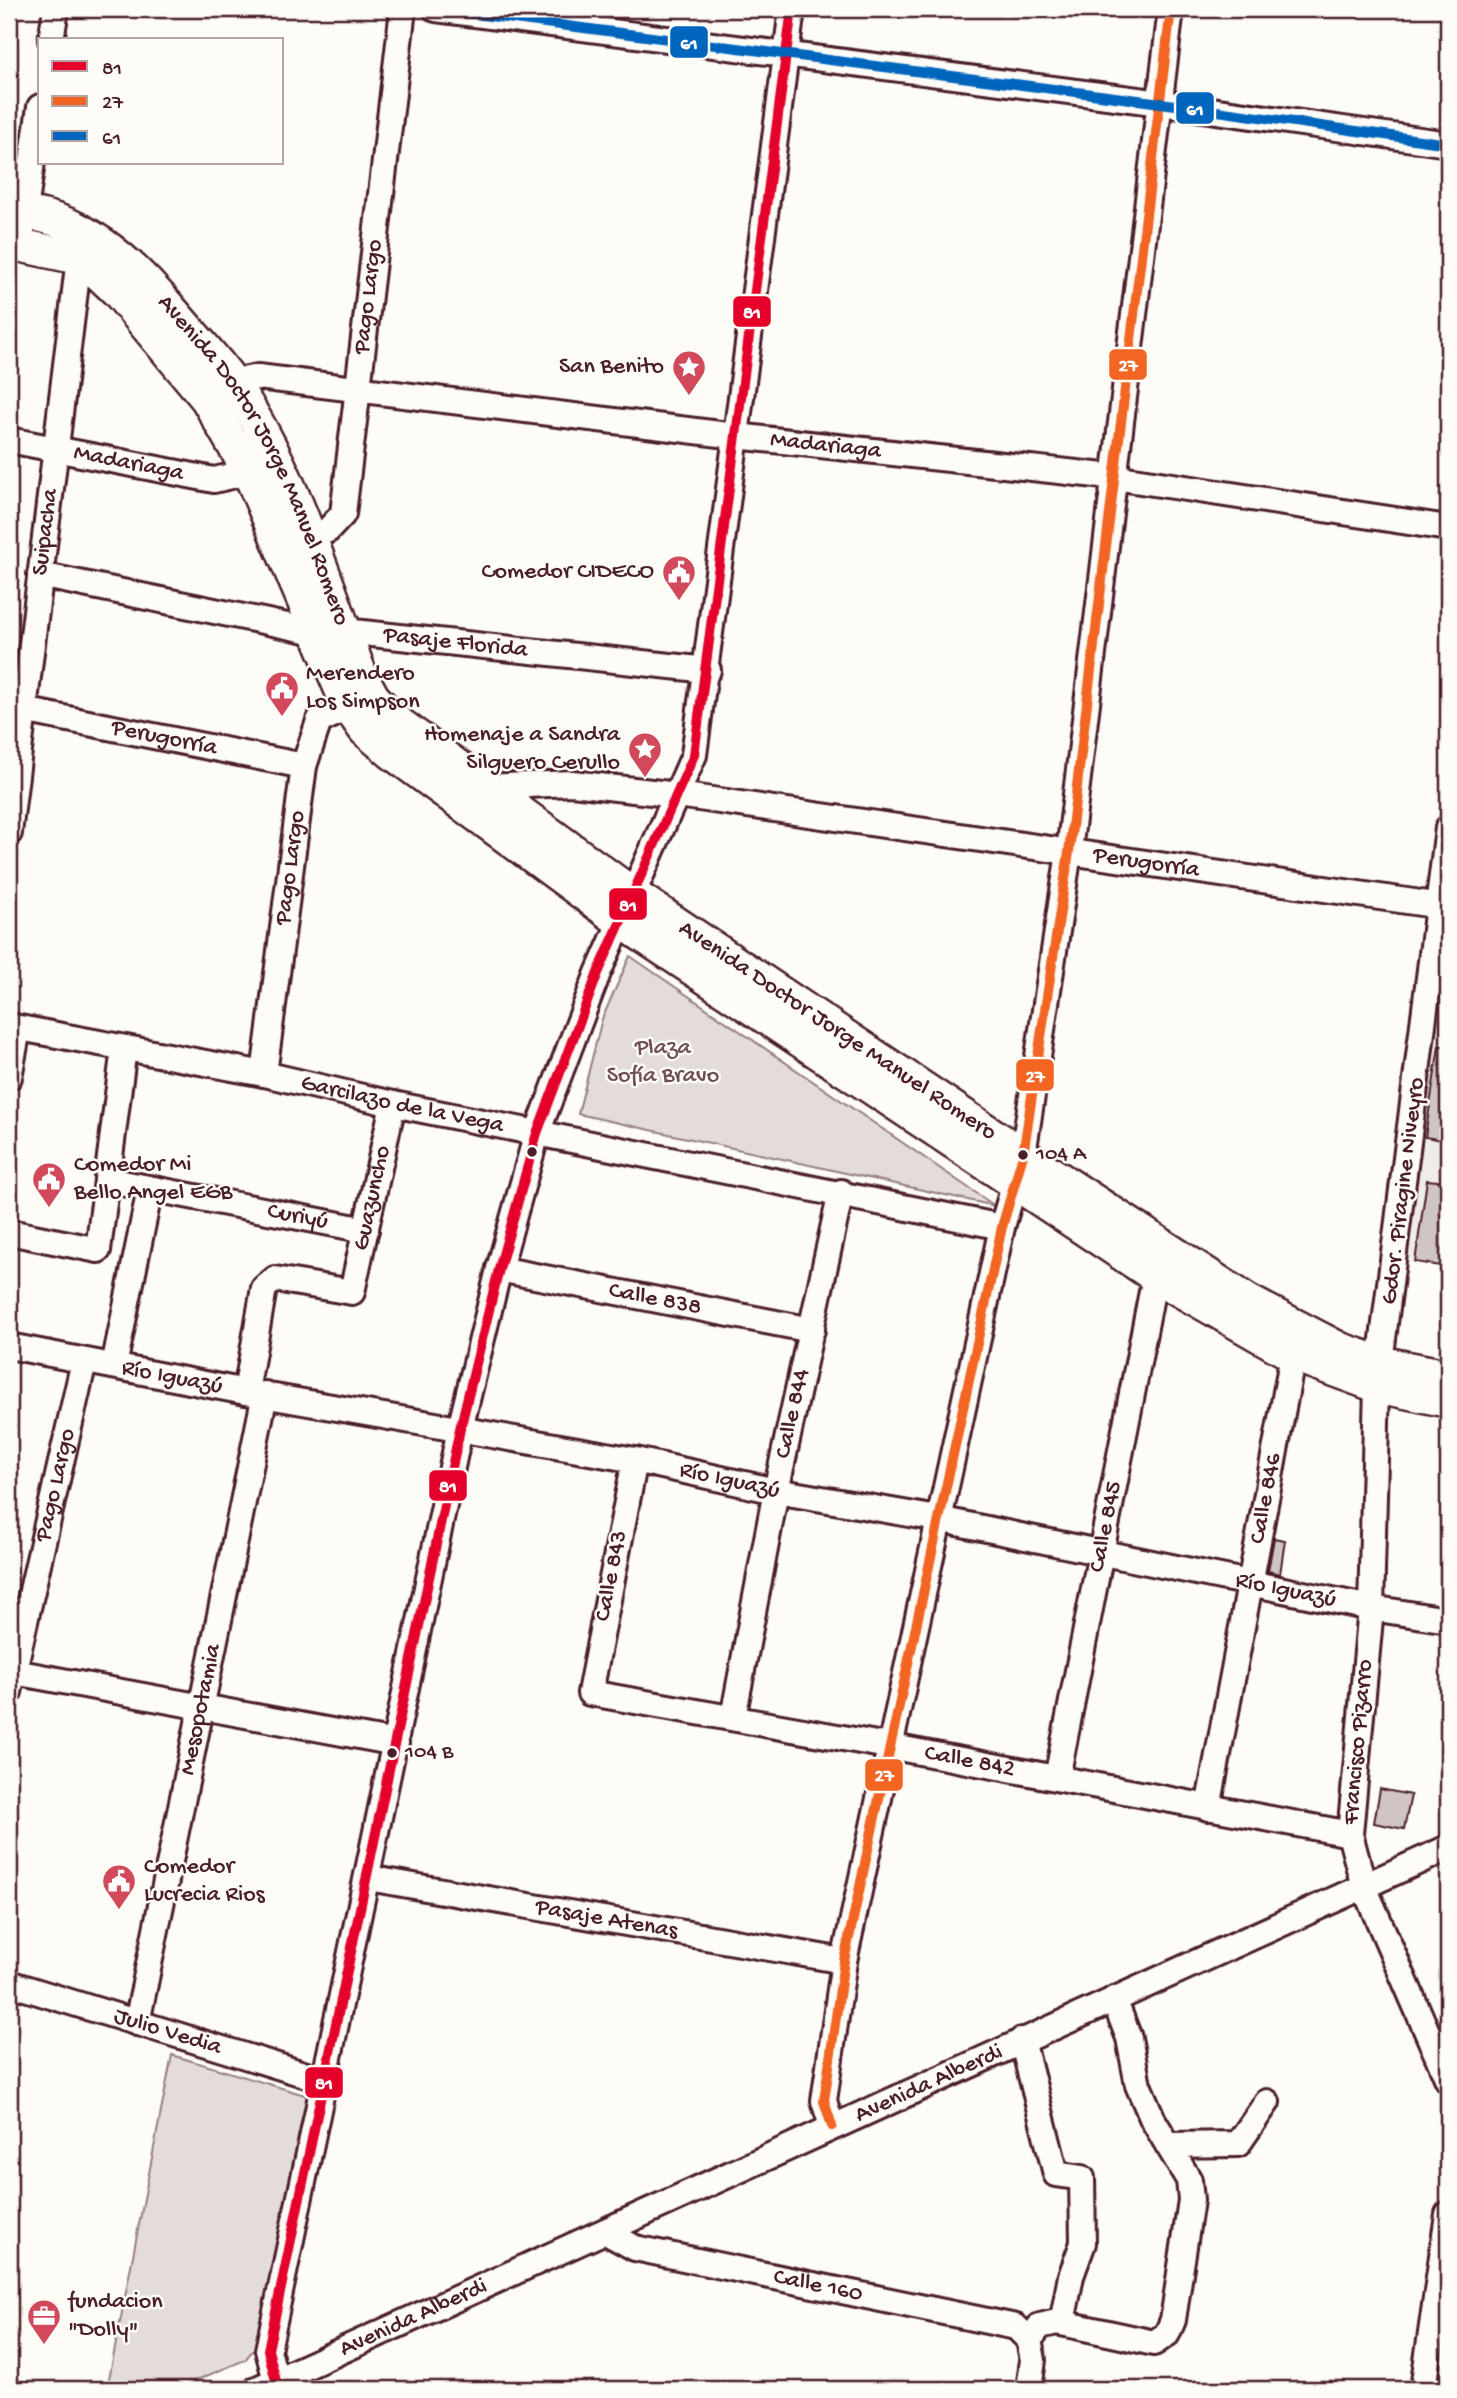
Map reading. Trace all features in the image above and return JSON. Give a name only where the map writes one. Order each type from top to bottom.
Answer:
[{"type":"main road","name":"Avenida Doctor Jorge Manuel Romero","points":[[16,212],[83,246],[124,258],[145,278],[219,391],[289,487],[298,544],[330,631],[361,701],[365,730],[390,752],[1018,1169],[1248,1301],[1339,1349],[1379,1375],[1448,1376]]},
{"type":"main road","name":"Avenida Doctor Jorge Manuel Romero","points":[[15,243],[83,246]]},
{"type":"main road","name":"Avenida Doctor Jorge Manuel Romero","points":[[219,391],[249,472],[298,544]]},
{"type":"main road","name":"Avenida Doctor Jorge Manuel Romero","points":[[361,701],[394,720],[485,787],[628,909]]},
{"type":"main road","name":"Avenida Doctor Jorge Manuel Romero","points":[[1018,1169],[1155,1276],[1293,1355],[1379,1375],[1448,1401]]},
{"type":"street","points":[[51,38],[56,9]]},
{"type":"street","name":"Pago Largo","points":[[298,544],[328,530],[343,514],[403,9]]},
{"type":"street","points":[[436,9],[601,19],[786,54],[1448,144]]},
{"type":"street","points":[[266,2385],[268,2350],[460,1429],[499,1269],[537,1133],[598,973],[694,755],[708,670],[792,9]]},
{"type":"street","points":[[832,2126],[824,2101],[844,1961],[888,1746],[1002,1227],[1018,1169],[1069,852],[1171,9]]},
{"type":"street","points":[[15,243],[16,212],[38,116]]},
{"type":"street","name":"Suipacha","points":[[9,833],[83,246]]},
{"type":"street","name":"Madariaga","points":[[219,391],[258,377],[736,436],[1114,477],[1448,528]]},
{"type":"street","name":"Madariaga","points":[[9,440],[214,480],[249,472]]},
{"type":"street","name":"Pasaje Florida","points":[[40,575],[330,631],[708,670]]},
{"type":"street","name":"Pago Largo","points":[[264,1074],[304,766],[320,721],[361,701]]},
{"type":"street","name":"Perugorría","points":[[23,710],[304,766]]},
{"type":"street","name":"Perugorría","points":[[485,787],[572,783],[678,795],[1444,906]]},
{"type":"street","name":"Gdor. Piragine Niveyro","points":[[1379,1375],[1444,906],[1448,828]]},
{"type":"street","points":[[9,1077],[13,1027]]},
{"type":"street","name":"Garcilazo de la Vega","points":[[13,1027],[264,1074],[393,1104],[841,1192],[1002,1227]]},
{"type":"street","points":[[9,1232],[98,1250],[124,1048]]},
{"type":"street","name":"Guazuncho","points":[[275,1279],[352,1292],[393,1104]]},
{"type":"street","name":"Curiyú","points":[[107,1180],[366,1230]]},
{"type":"street","points":[[114,1366],[150,1189]]},
{"type":"street","name":"Calle 844","points":[[733,1718],[776,1491],[841,1192]]},
{"type":"street","name":"Calle 838","points":[[499,1269],[812,1330]]},
{"type":"street","name":"Calle 845","points":[[1057,1779],[1155,1276]]},
{"type":"street","name":"Mesopotamia","points":[[137,2023],[204,1709],[256,1393],[264,1288],[275,1279]]},
{"type":"street","name":"Río Iguazú","points":[[9,1346],[635,1460],[776,1491],[938,1519],[1371,1608],[1448,1620]]},
{"type":"street","name":"Calle 846","points":[[1208,1808],[1293,1355]]},
{"type":"street","name":"Pago Largo","points":[[10,1678],[83,1361]]},
{"type":"street","name":"Francisco Pizarro","points":[[1379,1375],[1371,1608],[1350,1834],[1364,1887],[1448,2080]]},
{"type":"street","name":"Calle 843","points":[[590,1693],[635,1460]]},
{"type":"street","points":[[10,1678],[396,1742]]},
{"type":"street","name":"Calle 842","points":[[590,1693],[888,1746],[1350,1834]]},
{"type":"street","name":"Avenida Alberdi","points":[[266,2385],[1448,1848]]},
{"type":"street","name":"Pasaje Atenas","points":[[368,1878],[844,1961]]},
{"type":"street","name":"Julio Vedia","points":[[9,1983],[326,2081]]},
{"type":"street","points":[[1029,2389],[1033,2360],[1029,2340],[1040,2326],[1062,2323],[1154,2343],[1167,2334],[1173,2319],[1191,2200],[1189,2180],[1153,2120],[1138,2085],[1129,2038],[1114,1999]]},
{"type":"street","points":[[1022,2040],[1056,2174],[1082,2178],[1083,2243],[1062,2323]]},
{"type":"street","points":[[1168,2145],[1238,2144],[1267,2102]]},
{"type":"street","points":[[1423,2389],[1448,2214]]},
{"type":"street","name":"Calle 160","points":[[606,2232],[635,2248],[1016,2327],[1029,2340]]},
{"type":"shaded area","points":[[1448,946],[1448,1267],[1405,1261]]},
{"type":"green space","name":"Plaza Sofía Bravo","points":[[630,956],[995,1206],[578,1114],[602,1019]]},
{"type":"green space","points":[[172,2055],[308,2096],[262,2339],[245,2360],[175,2389],[107,2389]]},
{"type":"building","points":[[1439,1046],[1448,1046],[1448,1141],[1425,1137]]},
{"type":"building","points":[[1427,1180],[1448,1182],[1448,1267],[1415,1262]]},
{"type":"building","points":[[1274,1538],[1285,1540],[1280,1574],[1268,1571]]},
{"type":"building","points":[[1380,1789],[1411,1795],[1404,1829],[1374,1823]]},
{"type":"transit line","name":"61","points":[[436,9],[1161,103],[1448,144]]},
{"type":"transit line","name":"81","points":[[276,2381],[268,2350],[460,1429],[499,1269],[537,1133],[598,973],[694,755],[792,9]]},
{"type":"transit line","name":"27","points":[[832,2126],[824,2101],[844,1961],[1002,1227],[1023,1155],[1069,852],[1171,9]]},
{"type":"place","name":"San Benito","points":[[689,397]]},
{"type":"place","name":"Comedor CIDECO","points":[[679,602]]},
{"type":"place","name":"Merendero Los Simpson","points":[[282,718]]},
{"type":"place","name":"Homenaje a Sandra Silguero Cerullo","points":[[645,779]]},
{"type":"place","name":"104 A","points":[[1023,1155]]},
{"type":"place","name":"Comedor Mi Bello Angel EGB","points":[[49,1209]]},
{"type":"place","name":"104 B","points":[[392,1753]]},
{"type":"place","name":"Comedor Lucrecia Rios","points":[[119,1911]]},
{"type":"place","name":"fundacion \"Dolly\"","points":[[44,2346]]}]
